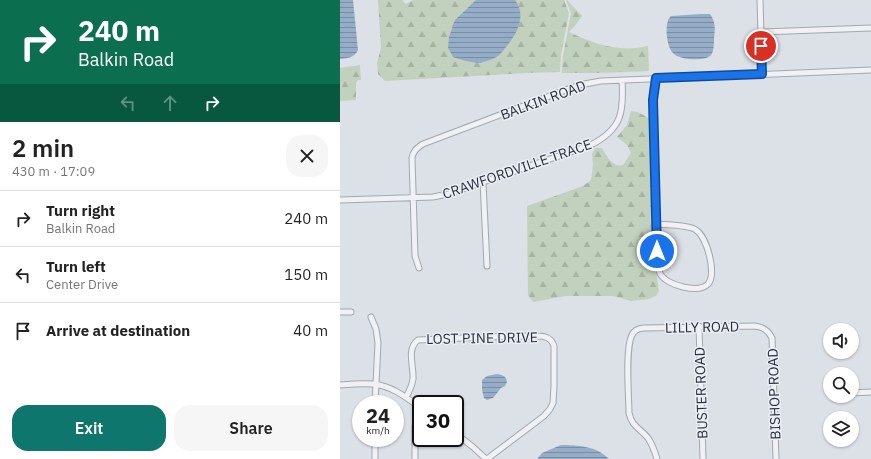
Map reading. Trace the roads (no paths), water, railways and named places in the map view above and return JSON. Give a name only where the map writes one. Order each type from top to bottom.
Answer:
[{"type":"street","points":[[760,0],[762,74]]},
{"type":"street","points":[[761,32],[871,28]]},
{"type":"street","name":"BALKIN ROAD","points":[[419,268],[415,256],[412,158],[415,149],[423,144],[579,85],[602,81],[871,70]]},
{"type":"street","points":[[656,78],[653,100],[658,266],[661,275],[673,284],[688,288],[699,288],[707,285],[711,278],[711,265],[706,245],[697,230],[657,224]]},
{"type":"street","name":"CRAWFORDVILLE TRACE","points":[[340,200],[433,197],[448,194],[591,145],[610,133],[620,117],[623,108],[622,80]]},
{"type":"street","points":[[483,182],[486,266]]},
{"type":"street","points":[[340,312],[351,312]]},
{"type":"street","points":[[371,317],[376,329],[378,343],[375,395]]},
{"type":"street","name":"LILLY ROAD","points":[[657,459],[648,438],[631,420],[629,413],[628,346],[635,331],[645,328],[699,326],[755,326],[764,328],[767,331]]},
{"type":"street","name":"BUSTER ROAD","points":[[699,326],[703,459]]},
{"type":"street","name":"BISHOP ROAD","points":[[767,331],[772,338],[776,459]]},
{"type":"street","name":"LOST PINE DRIVE","points":[[406,397],[413,378],[411,351],[413,344],[418,340],[543,336],[552,341],[554,346],[554,386],[553,403],[550,409],[544,416],[486,459]]},
{"type":"street","points":[[340,385],[376,384],[390,388],[412,401]]},
{"type":"street","points":[[859,393],[871,392]]},
{"type":"street","points":[[464,440],[486,459]]},
{"type":"street","points":[[375,447],[375,459]]},
{"type":"street","points":[[415,447],[415,459]]},
{"type":"water","points":[[340,0],[353,0],[358,50],[353,56],[340,59]]},
{"type":"water","points":[[476,0],[515,0],[519,6],[520,12],[517,31],[510,42],[498,56],[485,62],[468,61],[453,57],[448,48],[449,37],[455,20]]},
{"type":"water","points":[[710,14],[714,23],[714,45],[712,54],[703,59],[686,59],[676,55],[671,50],[667,38],[667,24],[669,19],[671,16]]},
{"type":"water","points":[[497,374],[504,376],[507,382],[493,398],[487,400],[484,398],[482,390],[482,380],[487,376]]},
{"type":"water","points":[[561,445],[574,445],[593,449],[599,451],[609,459],[537,459],[542,453]]}]
